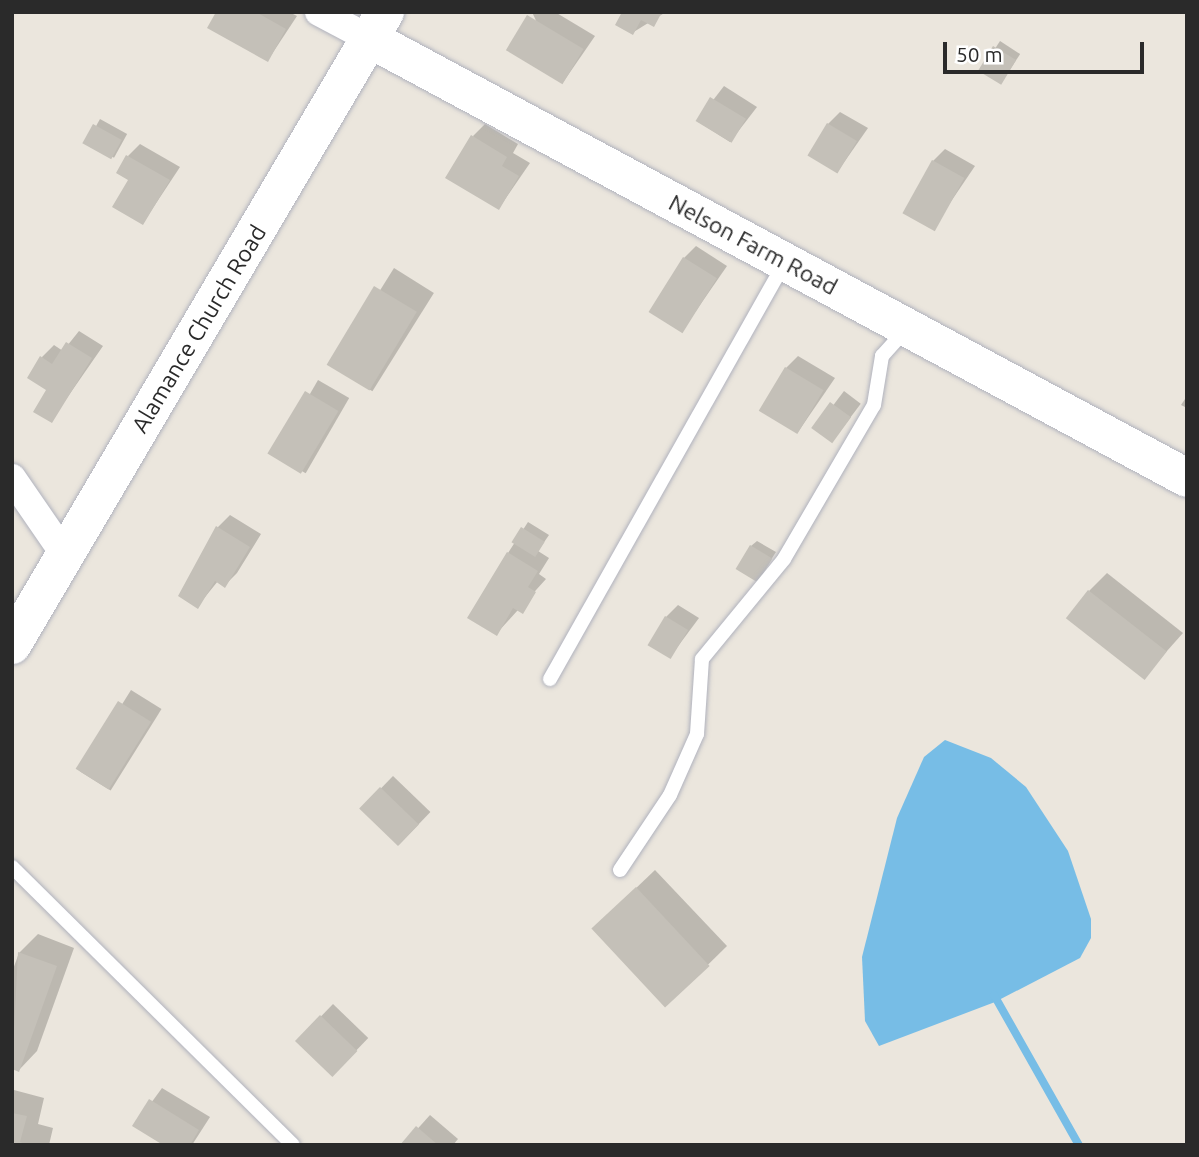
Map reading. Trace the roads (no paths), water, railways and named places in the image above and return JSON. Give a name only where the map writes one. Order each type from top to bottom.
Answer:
[{"type":"street","name":"Nelson Farm Road","points":[[319,12],[377,26],[785,262],[1187,478]]},
{"type":"street","name":"Alamance Church Road","points":[[12,645],[377,26]]},
{"type":"street","points":[[12,478],[65,555]]},
{"type":"lane","points":[[550,679],[785,262]]},
{"type":"lane","points":[[620,870],[670,795],[697,734],[702,659],[784,559],[874,405],[881,356],[907,328]]},
{"type":"lane","points":[[12,867],[293,1145]]},
{"type":"water","points":[[945,740],[991,758],[1026,787],[1068,851],[1091,919],[1091,938],[1080,958],[995,1002],[879,1046],[865,1021],[862,957],[897,818],[924,757]]},
{"type":"waterway","points":[[994,995],[1079,1145]]}]
